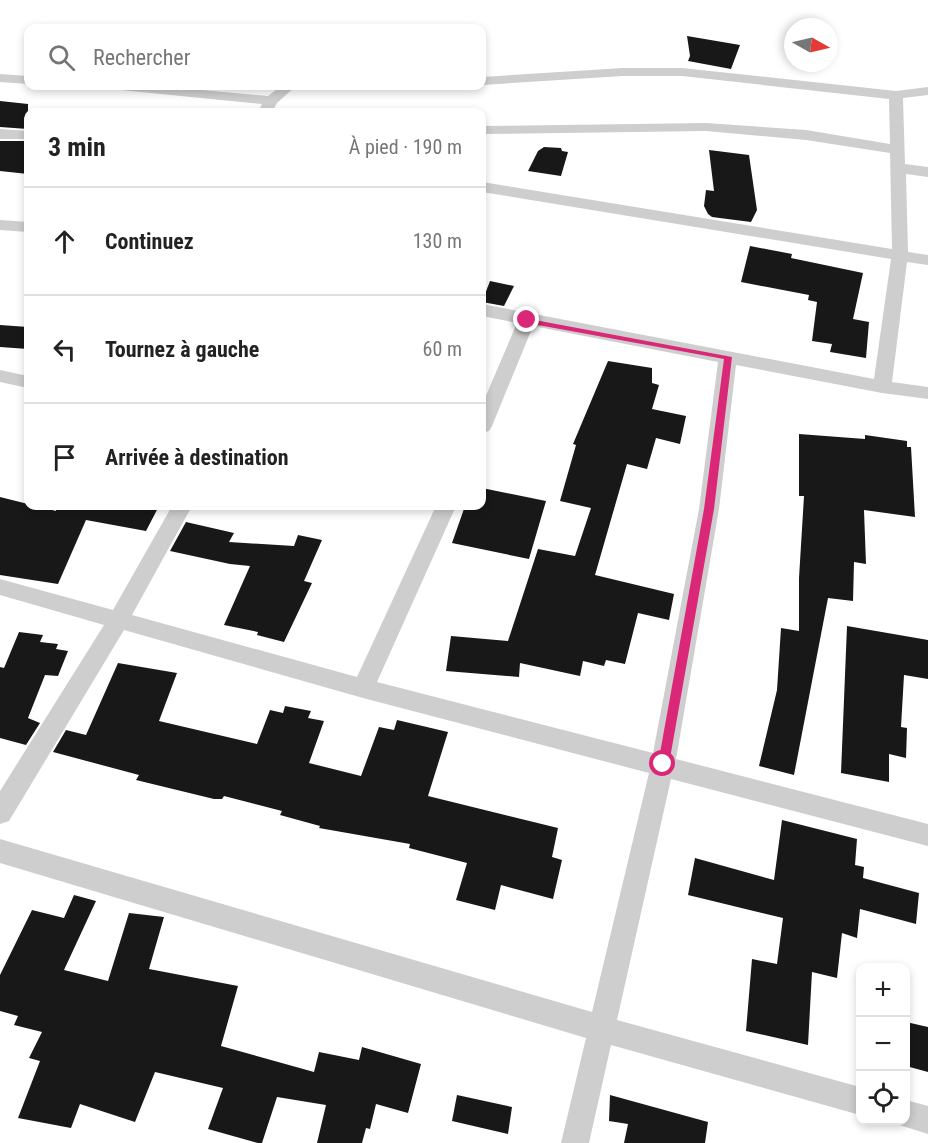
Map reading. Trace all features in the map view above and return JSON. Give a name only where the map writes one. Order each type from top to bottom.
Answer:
[{"type":"street","points":[[486,81],[623,72],[682,72],[896,95],[928,91]]},
{"type":"street","points":[[0,78],[24,80]]},
{"type":"street","points":[[149,90],[268,107],[285,90]]},
{"type":"street","points":[[882,387],[900,255],[896,95]]},
{"type":"street","points":[[486,130],[706,127],[806,135],[897,150]]},
{"type":"street","points":[[0,134],[24,135]]},
{"type":"street","points":[[897,168],[928,172]]},
{"type":"street","points":[[486,188],[928,260]]},
{"type":"street","points":[[0,225],[24,227]]},
{"type":"street","points":[[486,311],[882,387],[928,393]]},
{"type":"street","points":[[486,417],[527,320]]},
{"type":"street","points":[[575,1143],[663,764],[709,509],[728,357]]},
{"type":"street","points":[[0,376],[24,381]]},
{"type":"street","points":[[0,813],[119,619],[180,510]]},
{"type":"street","points":[[363,688],[444,510]]},
{"type":"street","points":[[0,587],[363,688],[663,764],[928,835]]},
{"type":"street","points":[[0,851],[602,1029],[856,1100]]},
{"type":"street","points":[[910,1115],[928,1120]]},
{"type":"building","points":[[687,36],[740,45],[731,69],[688,61],[690,56]]},
{"type":"building","points":[[0,101],[28,104],[28,108],[24,108],[24,129],[0,127]]},
{"type":"building","points":[[0,141],[24,141],[24,174],[0,171]]},
{"type":"building","points":[[544,147],[561,148],[562,151],[568,152],[561,176],[528,171],[538,151]]},
{"type":"building","points":[[709,150],[749,155],[757,210],[751,222],[712,217],[708,214],[704,206],[706,190],[714,191]]},
{"type":"building","points":[[750,246],[792,254],[791,258],[863,273],[853,319],[869,322],[866,358],[830,352],[832,344],[812,341],[817,302],[808,300],[809,295],[741,282]]},
{"type":"building","points":[[490,281],[514,286],[504,306],[486,303],[486,292]]},
{"type":"building","points":[[0,325],[24,327],[24,349],[0,347]]},
{"type":"building","points":[[608,361],[652,368],[652,383],[659,385],[652,409],[686,416],[680,444],[656,438],[647,469],[627,464],[595,575],[674,594],[669,620],[638,613],[625,664],[606,660],[604,666],[583,661],[580,676],[520,663],[519,677],[446,671],[451,636],[508,641],[538,549],[575,556],[591,508],[560,501],[576,445],[573,444]]},
{"type":"building","points":[[799,434],[865,439],[865,435],[907,441],[907,447],[911,447],[915,517],[864,510],[866,564],[854,562],[853,601],[828,598],[794,775],[759,766],[777,690],[781,628],[799,631],[799,578],[804,496],[799,496]]},
{"type":"building","points":[[486,489],[546,501],[529,559],[452,543],[464,510],[486,510]]},
{"type":"building","points":[[0,497],[24,503],[24,510],[157,510],[146,531],[86,520],[58,584],[0,575]]},
{"type":"building","points":[[186,522],[234,533],[229,542],[294,546],[298,535],[322,540],[304,581],[312,583],[284,642],[257,635],[258,632],[224,625],[250,566],[170,551]]},
{"type":"building","points":[[847,626],[928,640],[928,679],[904,675],[901,727],[907,728],[906,758],[889,754],[889,782],[841,773]]},
{"type":"building","points":[[19,632],[43,635],[40,642],[58,644],[56,649],[68,651],[58,676],[45,675],[28,718],[40,723],[26,745],[0,738],[0,667],[4,668]]},
{"type":"building","points":[[118,663],[177,673],[159,721],[257,744],[270,710],[283,713],[285,706],[311,711],[308,718],[324,721],[309,763],[361,776],[379,727],[394,730],[397,720],[448,732],[428,796],[558,828],[552,857],[562,860],[553,899],[501,885],[495,910],[456,900],[467,863],[409,848],[410,844],[319,828],[320,826],[280,815],[282,811],[224,796],[222,799],[214,799],[136,780],[139,775],[53,752],[66,730],[86,735]]},
{"type":"building","points":[[782,820],[857,839],[855,865],[864,867],[863,878],[919,893],[916,924],[860,909],[857,938],[842,933],[837,978],[812,972],[808,1045],[746,1031],[752,959],[777,964],[783,918],[688,895],[695,858],[774,880]]},
{"type":"building","points":[[74,895],[96,901],[64,970],[108,981],[129,913],[164,917],[149,969],[238,986],[221,1046],[314,1072],[319,1052],[359,1060],[362,1047],[421,1064],[408,1113],[376,1104],[370,1129],[366,1128],[362,1143],[317,1143],[326,1105],[277,1097],[262,1143],[258,1143],[208,1129],[223,1088],[155,1072],[135,1122],[80,1104],[71,1128],[18,1118],[40,1061],[29,1058],[42,1032],[14,1025],[18,1016],[0,1011],[0,975],[32,910],[64,918]]},
{"type":"building","points":[[910,1023],[928,1027],[928,1072],[910,1067]]},
{"type":"building","points":[[457,1095],[512,1107],[508,1134],[452,1121]]},
{"type":"building","points":[[610,1095],[708,1122],[705,1143],[624,1143],[628,1124],[609,1121]]},
{"type":"route","points":[[527,320],[728,357],[709,509],[663,764]]}]
